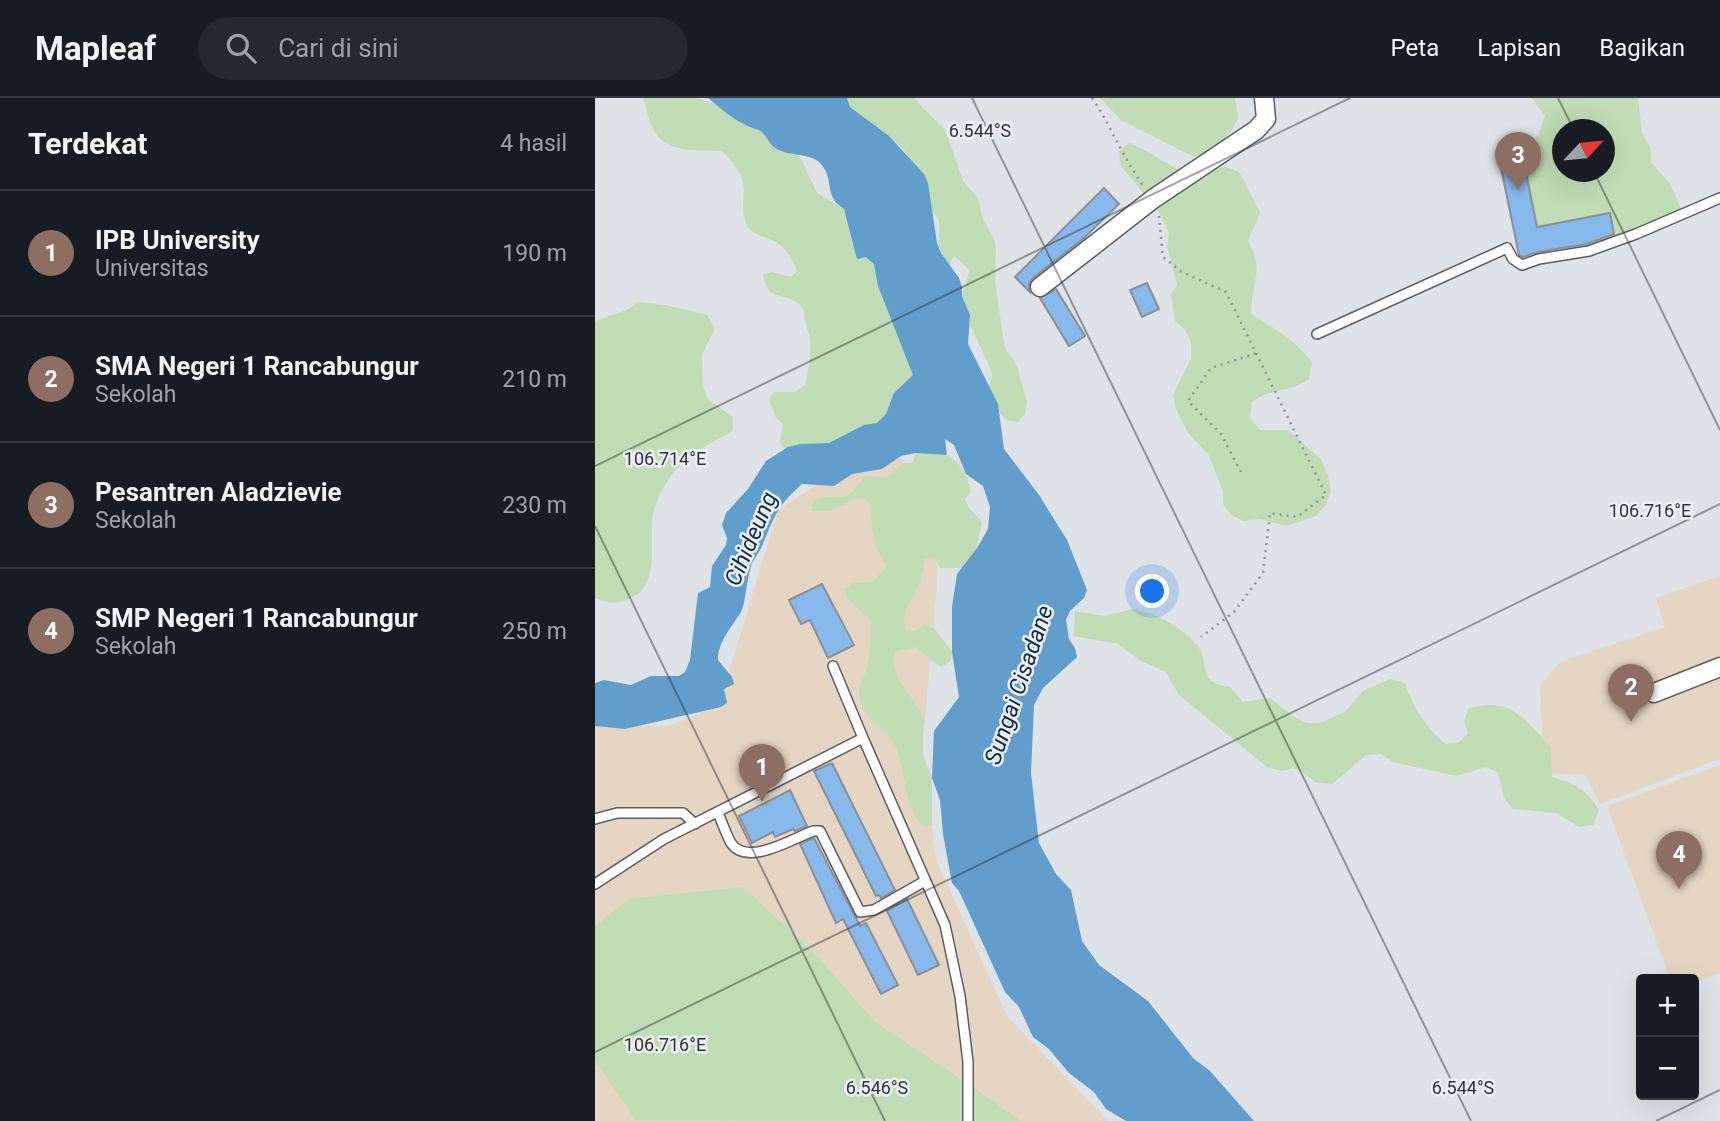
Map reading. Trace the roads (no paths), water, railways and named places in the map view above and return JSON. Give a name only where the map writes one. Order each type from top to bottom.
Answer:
[{"type":"street","points":[[1040,287],[1153,199],[1256,130],[1266,119],[1264,98]]},
{"type":"street","points":[[1654,693],[1720,667]]},
{"type":"lane","points":[[1317,334],[1507,248],[1513,259],[1522,265],[1539,259],[1590,251],[1720,198]]},
{"type":"lane","points":[[833,666],[945,925],[960,996],[968,1062],[968,1121]]},
{"type":"lane","points":[[595,884],[664,839],[863,738]]},
{"type":"lane","points":[[595,819],[617,813],[683,814],[695,824]]},
{"type":"lane","points":[[717,813],[732,845],[743,853],[755,854],[813,831],[820,831],[860,912],[874,910],[925,881]]},
{"type":"water","points":[[708,98],[847,98],[850,107],[889,136],[924,174],[928,183],[937,243],[959,278],[962,296],[970,315],[968,344],[998,404],[1004,449],[1039,495],[1067,540],[1087,590],[1084,598],[1070,611],[1066,620],[1069,639],[1077,657],[1043,688],[1034,705],[1031,773],[1039,843],[1056,874],[1071,890],[1082,941],[1099,965],[1148,1001],[1193,1058],[1210,1071],[1254,1121],[1126,1121],[1106,1109],[1094,1092],[1069,1073],[1049,1049],[1033,1037],[1019,1007],[1005,992],[959,891],[952,883],[940,800],[932,778],[934,731],[959,697],[952,652],[952,607],[957,574],[988,529],[990,507],[983,486],[966,474],[954,445],[945,439],[947,455],[916,453],[901,456],[882,469],[852,474],[834,486],[802,484],[787,499],[777,512],[752,563],[742,609],[720,647],[718,660],[732,677],[734,684],[724,689],[727,703],[721,707],[625,729],[595,726],[595,683],[604,680],[631,685],[651,676],[679,676],[685,672],[690,660],[698,593],[710,587],[712,566],[726,545],[727,538],[722,525],[726,513],[748,489],[766,461],[788,447],[829,443],[864,425],[877,423],[886,414],[894,393],[913,375],[878,286],[874,264],[866,257],[857,259],[844,209],[833,198],[825,169],[810,157],[779,150],[759,130],[734,119]]},
{"type":"place","name":"Pesantren Aladzievie","points":[[1518,190]]},
{"type":"place","name":"SMA Negeri 1 Rancabungur","points":[[1631,722]]},
{"type":"place","name":"IPB University","points":[[762,802]]},
{"type":"place","name":"SMP Negeri 1 Rancabungur","points":[[1679,889]]},
{"type":"water label","name":"Cihideung","points":[[751,539]]},
{"type":"water label","name":"Sungai Cisadane","points":[[1019,685]]}]
